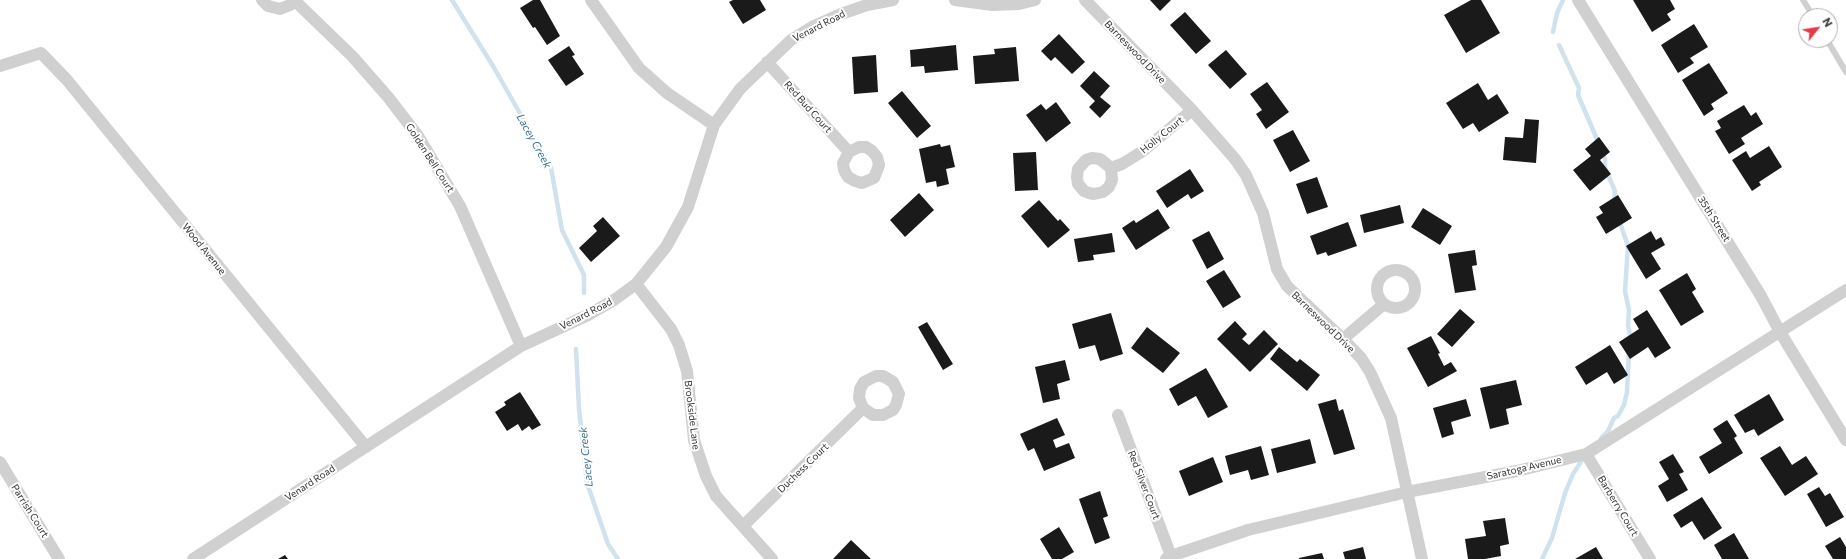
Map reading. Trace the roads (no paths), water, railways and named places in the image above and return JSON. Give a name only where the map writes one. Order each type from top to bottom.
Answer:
[{"type":"street","name":"Golden Bell Court","points":[[262,0],[268,6],[280,9],[290,5],[295,0],[352,56],[388,97],[418,136],[460,206],[521,346]]},
{"type":"street","points":[[591,0],[639,68],[667,93],[714,125]]},
{"type":"street","name":"Venard Road","points":[[193,559],[521,346],[588,315],[614,300],[636,284],[666,247],[688,207],[714,125],[740,89],[791,40],[812,27],[841,14],[867,5],[893,0]]},
{"type":"street","points":[[955,0],[992,6],[1018,4],[1035,0]]},
{"type":"street","name":"Barneswood Drive","points":[[1086,0],[1192,110],[1235,159],[1246,175],[1264,214],[1270,234],[1270,248],[1277,269],[1287,286],[1361,358],[1381,393],[1391,418],[1422,559]]},
{"type":"street","name":"35th Street","points":[[1578,0],[1761,296],[1780,332],[1846,440]]},
{"type":"street","name":"Wood Avenue","points":[[0,66],[41,53],[67,80],[366,447]]},
{"type":"street","name":"Red Bud Court","points":[[767,62],[849,152]]},
{"type":"street","name":"Holly Court","points":[[1111,168],[1143,151],[1192,110]]},
{"type":"street","name":"Brookside Lane","points":[[636,284],[670,329],[679,345],[687,371],[689,404],[697,453],[706,476],[716,496],[772,559]]},
{"type":"street","name":"Saratoga Avenue","points":[[1168,557],[1248,530],[1407,492],[1517,470],[1586,454],[1846,290]]},
{"type":"street","points":[[1342,340],[1384,304]]},
{"type":"street","name":"Duchess Court","points":[[743,526],[863,408]]},
{"type":"street","name":"Red Silver Court","points":[[1118,415],[1168,557]]},
{"type":"street","name":"Barberry Court","points":[[1586,454],[1650,559]]},
{"type":"street","name":"Parrish Court","points":[[0,462],[59,559]]},
{"type":"lane","points":[[1832,48],[1846,72]]},
{"type":"waterway","name":"Lacey Creek","points":[[452,0],[493,66],[551,168],[562,230],[584,275],[584,293]]},
{"type":"waterway","points":[[1553,32],[1557,13],[1563,0]]},
{"type":"waterway","points":[[1559,45],[1579,88],[1578,95],[1599,144]]},
{"type":"waterway","points":[[1602,151],[1605,159],[1605,168],[1615,191],[1614,203]]},
{"type":"waterway","points":[[1619,220],[1628,246],[1625,291],[1629,310],[1628,325],[1631,340]]},
{"type":"waterway","name":"Lacey Creek","points":[[576,349],[579,409],[587,483],[608,544],[618,559]]},
{"type":"waterway","points":[[1600,441],[1624,405],[1627,392],[1629,351]]},
{"type":"waterway","points":[[1542,559],[1552,538],[1565,493],[1573,474],[1584,457]]}]
